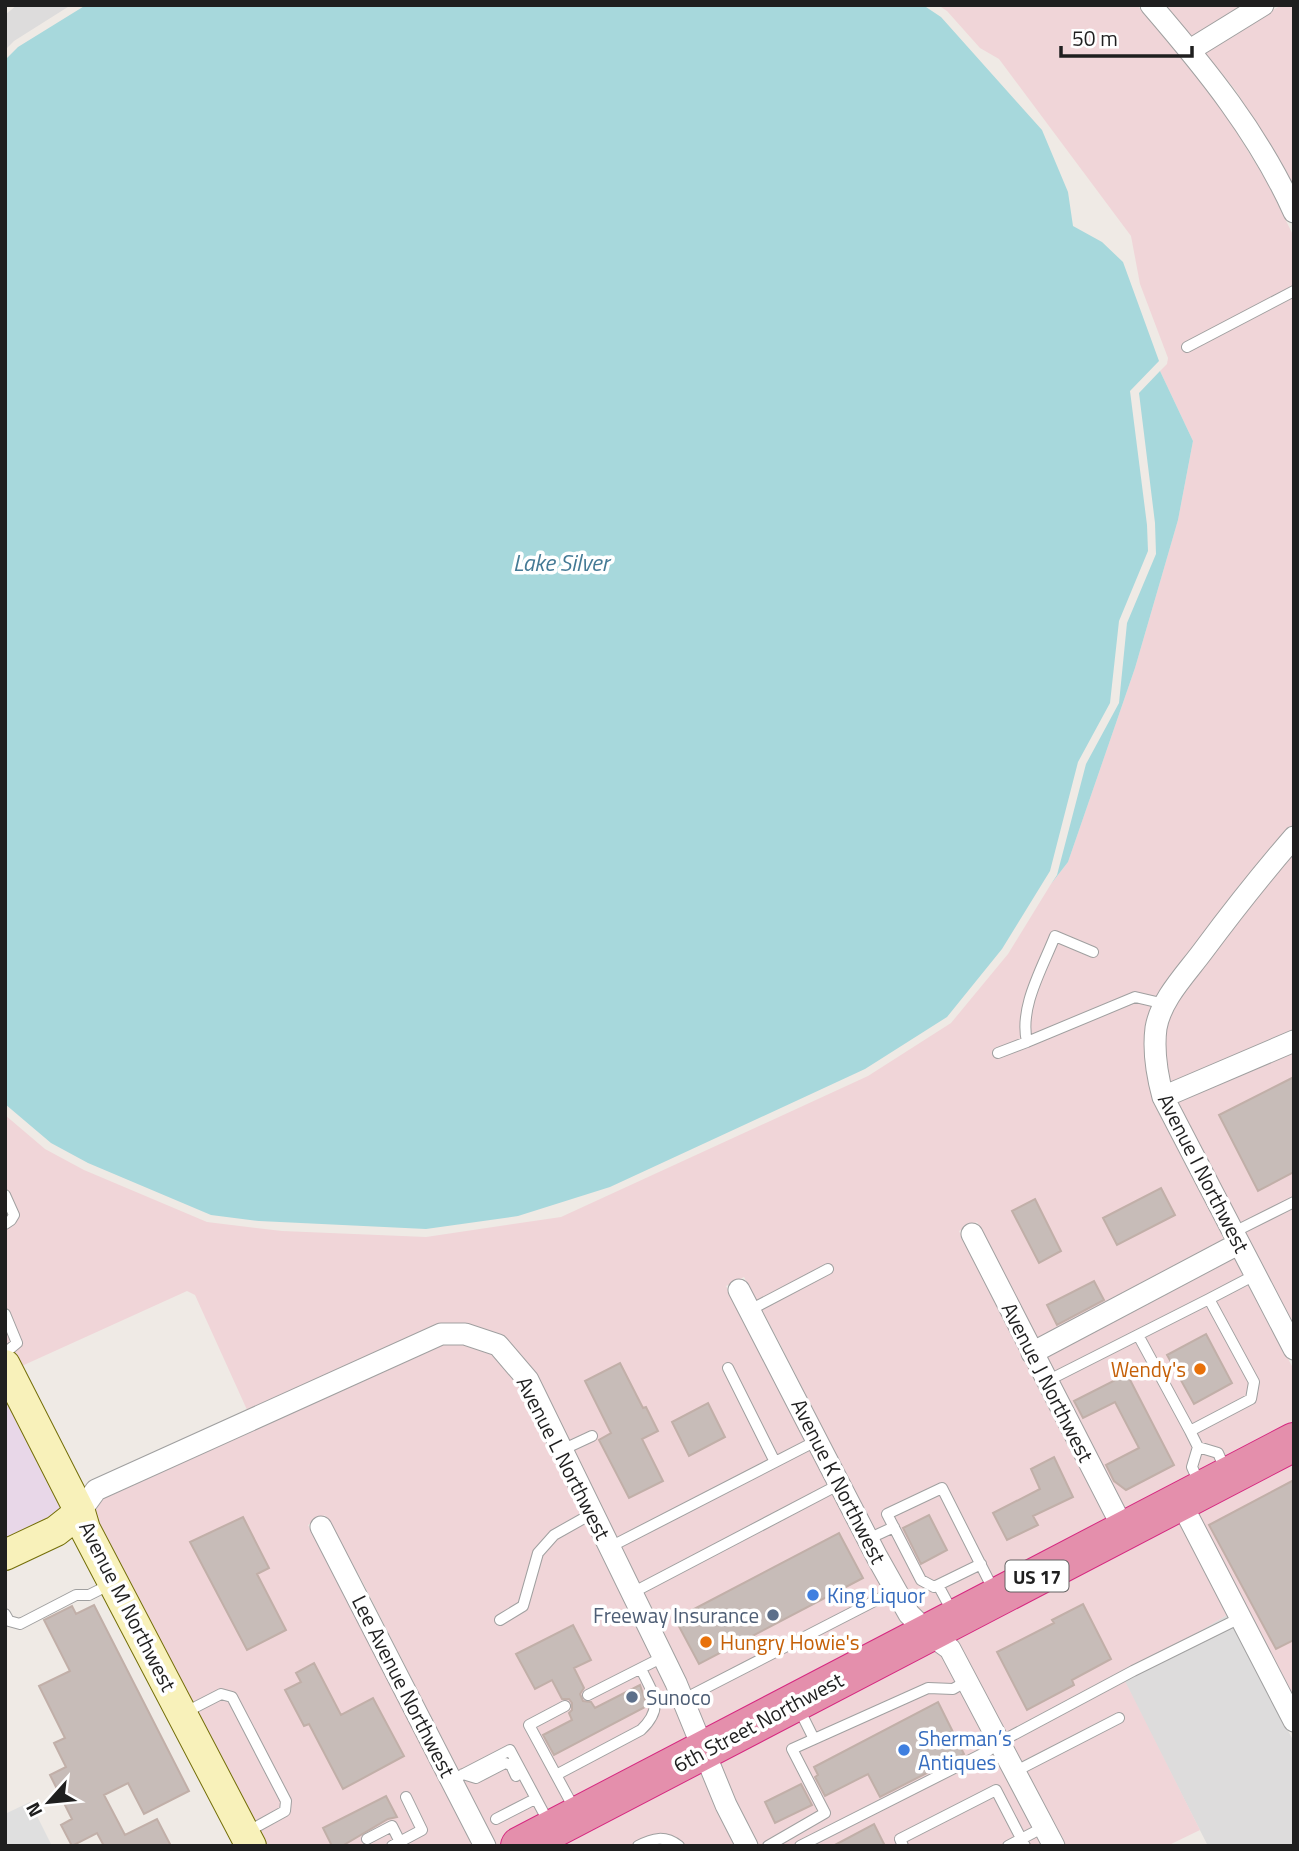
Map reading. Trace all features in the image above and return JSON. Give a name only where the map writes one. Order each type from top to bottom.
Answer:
[{"type":"highway","name":"6th Street Northwest","points":[[536,1817],[703,1750],[942,1625],[989,1580],[1124,1530],[1294,1442]]},
{"type":"street","points":[[1150,5],[1227,96],[1256,142],[1294,212]]},
{"type":"street","points":[[1190,50],[1263,5]]},
{"type":"street","name":"Avenue I Northwest","points":[[1294,837],[1249,890],[1165,1004],[1157,1027],[1155,1050],[1163,1097],[1294,1349]]},
{"type":"street","points":[[1163,1097],[1294,1041]]},
{"type":"street","name":"Avenue J Northwest","points":[[972,1234],[1124,1530]]},
{"type":"street","points":[[1032,1353],[1235,1238]]},
{"type":"street","name":"Avenue K Northwest","points":[[739,1290],[909,1614],[942,1625],[950,1649],[1049,1837]]},
{"type":"street","name":"Avenue L Northwest","points":[[80,1512],[96,1490],[441,1334],[465,1334],[498,1345],[528,1380],[663,1657],[726,1805],[747,1846]]},
{"type":"street","name":"Avenue M Northwest","points":[[6,1367],[80,1512],[85,1529],[248,1839]]},
{"type":"street","points":[[1203,1489],[1240,1618],[1292,1712]]},
{"type":"street","points":[[5,1555],[56,1531],[80,1512]]},
{"type":"street","name":"Lee Avenue Northwest","points":[[321,1527],[457,1777],[485,1846]]},
{"type":"lane","points":[[1186,347],[1294,291]]},
{"type":"lane","points":[[1027,1042],[1024,1028],[1030,999],[1055,936],[1093,952]]},
{"type":"lane","points":[[998,1053],[1135,997],[1165,1004]]},
{"type":"lane","points":[[5,1195],[14,1215],[5,1224]]},
{"type":"lane","points":[[1235,1238],[1294,1202]]},
{"type":"lane","points":[[750,1310],[828,1269]]},
{"type":"lane","points":[[1047,1381],[1255,1275]]},
{"type":"lane","points":[[1190,1432],[1251,1399],[1254,1382],[1209,1298]]},
{"type":"lane","points":[[5,1314],[17,1343],[6,1367]]},
{"type":"lane","points":[[1138,1335],[1198,1447],[1218,1454],[1203,1489]]},
{"type":"lane","points":[[728,1368],[775,1462]]},
{"type":"lane","points":[[562,1450],[592,1436]]},
{"type":"lane","points":[[610,1547],[818,1440]]},
{"type":"lane","points":[[1198,1447],[1192,1467],[1203,1489]]},
{"type":"lane","points":[[632,1593],[841,1484]]},
{"type":"lane","points":[[942,1488],[989,1580],[934,1587],[921,1580],[887,1514],[942,1488]]},
{"type":"lane","points":[[500,1620],[523,1606],[538,1553],[554,1535],[593,1513]]},
{"type":"lane","points":[[868,1539],[894,1527]]},
{"type":"lane","points":[[5,1614],[9,1621],[20,1623],[76,1595],[89,1595],[114,1582]]},
{"type":"lane","points":[[938,1585],[942,1625]]},
{"type":"lane","points":[[682,1700],[896,1590]]},
{"type":"lane","points":[[800,1846],[988,1751],[1133,1671],[1240,1618]]},
{"type":"lane","points":[[588,1695],[663,1657]]},
{"type":"lane","points":[[536,1817],[556,1775],[641,1730],[648,1723],[653,1715],[655,1698],[641,1669]]},
{"type":"lane","points":[[768,1846],[825,1814],[792,1749],[928,1688],[953,1689],[967,1681]]},
{"type":"lane","points":[[182,1714],[220,1694],[232,1697],[286,1801],[285,1811],[248,1839]]},
{"type":"lane","points":[[795,1702],[814,1739]]},
{"type":"lane","points":[[556,1775],[529,1725],[565,1706]]},
{"type":"lane","points":[[1016,1771],[1119,1717]]},
{"type":"lane","points":[[457,1777],[509,1750],[536,1817]]},
{"type":"lane","points":[[902,1842],[996,1790],[1023,1842]]},
{"type":"lane","points":[[367,1839],[392,1826],[398,1844],[422,1830],[406,1797]]},
{"type":"lane","points":[[1008,1846],[1049,1837]]},
{"type":"lane","points":[[638,1846],[658,1838],[670,1839],[679,1845]]},
{"type":"shaded area","points":[[17,5],[71,5],[14,41],[5,50],[5,15]]},
{"type":"shaded area","points":[[938,5],[1137,5],[1218,102],[1267,182],[1294,237],[1294,823],[1247,878],[1145,1052],[1151,1094],[1157,1110],[1225,1241],[1037,1340],[977,1222],[959,1231],[1111,1527],[931,1621],[917,1608],[886,1553],[744,1277],[726,1286],[912,1631],[709,1737],[537,1375],[469,1325],[248,1412],[195,1295],[187,1291],[24,1365],[19,1370],[5,1344],[5,1115],[45,1149],[84,1170],[207,1222],[282,1231],[426,1237],[561,1217],[868,1076],[951,1023],[1008,954],[1051,884],[1068,862],[1135,668],[1178,520],[1193,441],[1160,371],[1167,364],[1168,358],[1140,284],[1131,236],[999,59],[980,48],[947,11]]},
{"type":"shaded area","points":[[1164,5],[1244,5],[1192,38]]},
{"type":"shaded area","points":[[1282,5],[1294,5],[1294,189],[1236,91],[1204,52]]},
{"type":"shaded area","points":[[1294,851],[1294,1032],[1170,1085],[1165,1049],[1166,1028],[1175,1003]]},
{"type":"shaded area","points":[[1294,1051],[1294,1327],[1176,1102]]},
{"type":"shaded area","points":[[1234,1256],[1294,1370],[1294,1432],[1129,1518],[1045,1356]]},
{"type":"shaded area","points":[[442,1344],[463,1344],[491,1353],[520,1385],[666,1687],[691,1746],[497,1846],[362,1581],[325,1515],[308,1525],[344,1590],[474,1846],[263,1846],[94,1524],[92,1510],[103,1497]]},
{"type":"shaded area","points":[[5,1388],[68,1510],[5,1545]]},
{"type":"shaded area","points":[[1294,1452],[1294,1699],[1193,1505]]},
{"type":"shaded area","points":[[1175,1514],[1227,1615],[1123,1677],[1200,1830],[1167,1846],[1065,1846],[959,1645],[946,1634]]},
{"type":"shaded area","points":[[1227,1615],[1294,1742],[1294,1846],[1208,1846],[1122,1677]]},
{"type":"shaded area","points":[[926,1644],[942,1656],[1042,1846],[758,1846],[715,1754]]},
{"type":"shaded area","points":[[698,1763],[735,1846],[538,1846]]},
{"type":"shaded area","points":[[30,1802],[52,1846],[5,1846],[5,1814]]},
{"type":"water","name":"Lake Silver","points":[[86,5],[923,5],[941,17],[1042,130],[1068,192],[1073,226],[1102,242],[1123,262],[1159,361],[1130,391],[1148,551],[1119,621],[1110,703],[1078,762],[1050,871],[1002,949],[947,1017],[865,1069],[610,1187],[518,1216],[426,1229],[259,1221],[211,1215],[88,1163],[51,1143],[5,1104],[5,60],[18,47]]},
{"type":"water","points":[[1160,371],[1193,441],[1178,520],[1135,668],[1068,862],[1051,884],[1057,875],[1086,764],[1119,703],[1127,623],[1156,554],[1155,523],[1139,393]]},
{"type":"building","points":[[1294,1077],[1294,1172],[1258,1191],[1219,1115]]},
{"type":"building","points":[[1161,1188],[1175,1215],[1117,1245],[1103,1218]]},
{"type":"building","points":[[1035,1199],[1061,1251],[1039,1263],[1012,1211]]},
{"type":"building","points":[[1094,1281],[1104,1300],[1057,1325],[1047,1305]]},
{"type":"building","name":"Wendy's","points":[[1206,1334],[1232,1383],[1194,1404],[1167,1355]]},
{"type":"building","points":[[620,1363],[658,1431],[642,1439],[663,1481],[629,1498],[599,1440],[611,1433],[585,1381]]},
{"type":"building","points":[[1127,1374],[1174,1465],[1126,1490],[1114,1481],[1106,1465],[1139,1448],[1115,1402],[1083,1418],[1074,1401]]},
{"type":"building","points":[[708,1403],[725,1437],[689,1456],[672,1422]]},
{"type":"building","points":[[1054,1457],[1073,1497],[1033,1516],[1038,1525],[1007,1540],[993,1513],[1040,1489],[1031,1469]]},
{"type":"building","points":[[1294,1480],[1294,1640],[1276,1649],[1209,1525]]},
{"type":"building","points":[[929,1515],[947,1550],[921,1564],[903,1528]]},
{"type":"building","points":[[243,1517],[269,1568],[257,1574],[286,1630],[247,1650],[190,1542]]},
{"type":"building","points":[[839,1533],[863,1578],[699,1664],[675,1619]]},
{"type":"building","points":[[1083,1604],[1111,1659],[1072,1680],[1074,1685],[1027,1710],[997,1652],[1054,1623],[1052,1620]]},
{"type":"building","points":[[94,1605],[189,1791],[144,1814],[128,1783],[104,1795],[125,1835],[157,1819],[171,1846],[104,1846],[97,1833],[72,1846],[61,1825],[72,1819],[50,1775],[66,1767],[54,1743],[65,1738],[39,1686],[70,1671],[44,1620],[72,1606],[76,1614]]},
{"type":"building","name":"Sunoco","points":[[573,1625],[591,1660],[574,1668],[584,1688],[580,1694],[583,1701],[591,1702],[595,1708],[640,1685],[647,1706],[554,1755],[543,1735],[572,1720],[569,1713],[572,1703],[569,1699],[562,1699],[552,1680],[535,1689],[516,1654]]},
{"type":"building","points":[[314,1663],[341,1715],[373,1698],[404,1756],[343,1789],[309,1724],[304,1726],[285,1690],[301,1682],[296,1673]]},
{"type":"building","name":"Sherman’s Antiques","points":[[938,1702],[964,1754],[880,1797],[868,1774],[825,1796],[815,1777],[818,1775],[814,1767]]},
{"type":"building","points":[[801,1784],[812,1805],[775,1823],[765,1802]]},
{"type":"building","points":[[386,1796],[397,1817],[388,1819],[342,1846],[332,1846],[323,1828]]},
{"type":"building","points":[[874,1824],[885,1846],[833,1846]]},
{"type":"place","name":"Wendy's","points":[[1200,1369]]},
{"type":"place","name":"King Liquor","points":[[813,1595]]},
{"type":"place","name":"Freeway Insurance","points":[[773,1615]]},
{"type":"place","name":"Hungry Howie's","points":[[706,1642]]},
{"type":"place","name":"Sunoco","points":[[632,1697]]},
{"type":"place","name":"Sherman’s Antiques","points":[[904,1750]]}]
